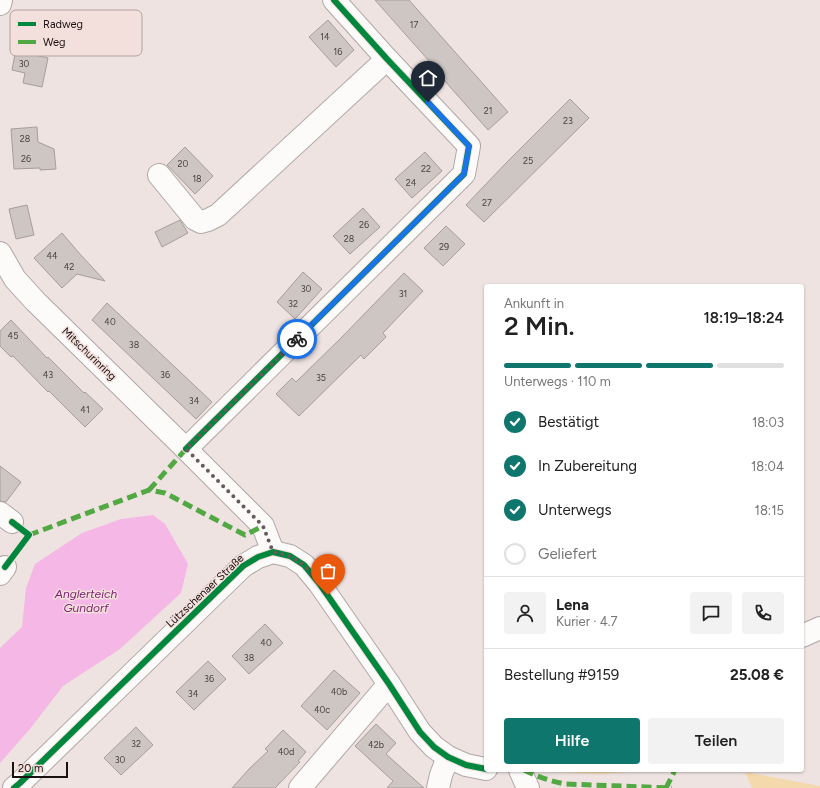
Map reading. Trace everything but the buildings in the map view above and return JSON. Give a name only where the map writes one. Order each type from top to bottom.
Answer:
[{"type":"street","points":[[0,4],[1,0]]},
{"type":"street","points":[[186,449],[464,174],[469,146],[334,0]]},
{"type":"street","points":[[159,175],[195,219],[201,222],[218,215],[387,59]]},
{"type":"street","name":"Mitschurinring","points":[[0,253],[15,279],[35,301],[263,526],[273,552]]},
{"type":"street","points":[[273,552],[290,556],[304,565],[319,583],[389,684],[420,732],[434,747],[448,757],[466,765],[484,769]]},
{"type":"street","name":"Lützschenaer Straße","points":[[14,788],[243,566],[258,556],[273,552]]},
{"type":"street","points":[[804,635],[820,628]]},
{"type":"street","points":[[300,788],[389,684]]},
{"type":"street","points":[[438,788],[448,757]]},
{"type":"street","points":[[521,772],[528,788]]},
{"type":"shaded area","points":[[554,772],[630,772],[601,774]]},
{"type":"shaded area","points":[[745,772],[820,786],[820,788],[752,788]]},
{"type":"water","name":"Anglerteich Gundorf","points":[[153,515],[165,524],[188,564],[181,593],[120,649],[63,686],[30,729],[0,763],[0,648],[22,627],[26,588],[35,564],[82,533],[121,519]]},
{"type":"marked path","points":[[149,490],[186,449]]},
{"type":"marked path","points":[[29,535],[149,490],[165,493],[245,535],[263,526]]},
{"type":"marked path","points":[[528,772],[554,782],[565,784],[672,788]]},
{"type":"marked path","points":[[666,788],[674,772]]},
{"type":"cycle path","points":[[186,449],[464,174],[469,146],[334,0]]},
{"type":"cycle path","points":[[5,567],[29,535],[12,522]]},
{"type":"cycle path","points":[[14,788],[243,566],[258,557],[273,552],[290,556],[304,565],[319,583],[389,684],[420,732],[434,747],[448,757],[466,765],[484,769]]},
{"type":"way so far","points":[[297,339],[186,449],[263,526],[273,552],[290,556],[304,565],[328,595]]},
{"type":"route","points":[[297,339],[464,174],[469,146],[428,102]]}]
